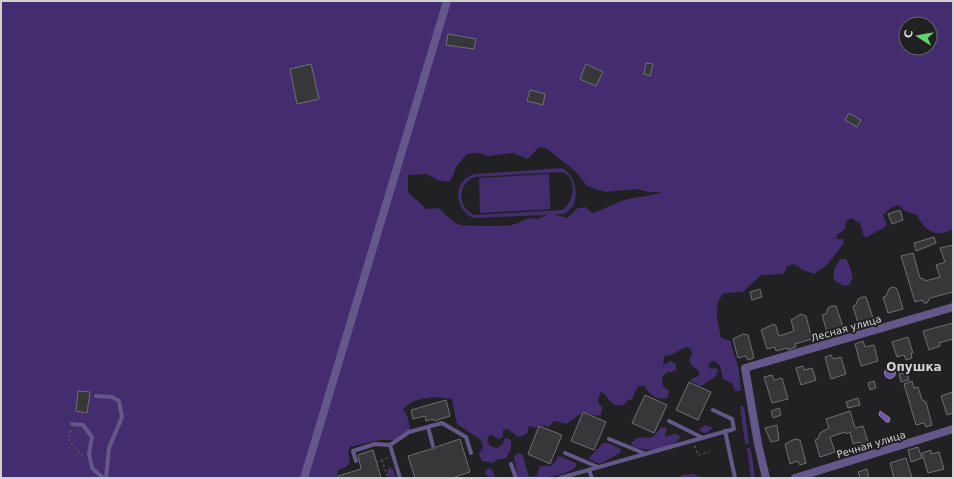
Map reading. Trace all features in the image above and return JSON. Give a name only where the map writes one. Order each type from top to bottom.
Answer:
[{"type":"street","points":[[304,478],[447,1]]},
{"type":"street","name":"Лесная улица","points":[[766,478],[758,444],[745,368],[953,307]]},
{"type":"street","name":"Речная улица","points":[[795,478],[953,429]]},
{"type":"lane","points":[[96,396],[112,397],[119,401],[122,417],[109,448],[104,478]]},
{"type":"lane","points":[[560,478],[734,429],[732,420],[713,410]]},
{"type":"lane","points":[[669,421],[703,438]]},
{"type":"lane","points":[[356,462],[353,451],[375,444],[390,445],[409,432],[442,423],[466,437],[471,453]]},
{"type":"lane","points":[[72,424],[83,425],[92,437],[89,454],[92,468],[104,478]]},
{"type":"lane","points":[[428,427],[433,446]]},
{"type":"lane","points":[[725,431],[735,478]]},
{"type":"lane","points":[[609,439],[646,454]]},
{"type":"lane","points":[[390,445],[400,478]]},
{"type":"lane","points":[[565,453],[598,467]]},
{"type":"lane","points":[[511,464],[516,478]]},
{"type":"lane","points":[[589,470],[592,478]]},
{"type":"path","points":[[72,424],[68,439],[92,468]]},
{"type":"path","points":[[694,440],[698,455],[709,452]]},
{"type":"path","points":[[376,462],[394,457]]},
{"type":"path","points":[[382,460],[388,478]]},
{"type":"shaded area","points":[[1,1],[953,1],[953,229],[942,233],[932,232],[923,225],[917,215],[905,211],[898,205],[889,209],[883,215],[887,225],[883,229],[868,237],[864,237],[860,223],[851,218],[846,221],[845,229],[837,235],[836,239],[843,239],[844,243],[827,265],[814,274],[803,270],[794,264],[787,266],[784,274],[761,275],[743,292],[724,293],[718,303],[717,320],[721,338],[730,341],[738,366],[740,391],[735,391],[732,383],[723,379],[720,366],[715,361],[710,362],[708,366],[711,369],[716,368],[718,371],[715,377],[701,386],[691,381],[691,379],[699,376],[699,371],[692,366],[689,360],[692,355],[691,349],[686,347],[671,355],[664,356],[663,365],[671,361],[676,364],[676,370],[667,372],[662,377],[663,386],[669,391],[668,398],[658,398],[652,395],[644,386],[638,386],[632,399],[627,401],[624,405],[615,405],[600,392],[598,403],[602,407],[601,415],[598,416],[583,412],[566,424],[556,421],[549,427],[540,425],[536,428],[529,426],[527,434],[518,437],[508,429],[503,430],[503,437],[499,439],[490,434],[487,440],[490,446],[497,448],[503,444],[504,439],[508,438],[511,441],[511,448],[506,458],[496,460],[493,463],[482,461],[479,454],[483,447],[481,440],[457,424],[452,400],[440,397],[426,398],[412,403],[403,410],[407,415],[410,429],[394,440],[379,440],[350,447],[348,452],[350,463],[346,467],[338,470],[337,478],[1,478]],"holes":[[[539,147],[546,148],[575,171],[587,186],[605,192],[636,189],[649,192],[662,192],[621,201],[592,213],[586,207],[578,208],[567,218],[554,214],[563,214],[569,210],[573,205],[575,198],[576,191],[571,177],[562,168],[474,174],[467,178],[462,183],[458,196],[462,208],[473,218],[547,215],[538,219],[530,218],[511,225],[501,226],[467,226],[455,223],[439,208],[426,209],[408,192],[408,175],[427,174],[437,180],[449,182],[453,176],[455,168],[467,154],[479,153],[488,156],[512,153],[528,159]],[[562,172],[570,179],[573,190],[570,201],[563,210],[474,215],[462,202],[461,196],[464,186],[474,177]]]},
{"type":"shaded area","points":[[549,174],[550,209],[480,213],[479,178]]},
{"type":"shaded area","points":[[840,259],[846,259],[849,264],[853,278],[849,285],[844,286],[835,281],[834,270]]},
{"type":"shaded area","points":[[890,367],[894,369],[896,373],[894,377],[890,379],[886,377],[884,373],[886,369]]},
{"type":"shaded area","points":[[740,406],[744,408],[748,444],[745,443]]},
{"type":"shaded area","points":[[880,411],[890,418],[889,422],[886,422],[879,415]]},
{"type":"shaded area","points":[[705,425],[713,428],[706,433],[701,432],[699,429]]},
{"type":"shaded area","points":[[666,427],[665,437],[675,434],[679,435],[680,438],[664,448],[651,450],[633,446],[631,443],[637,438],[653,437],[660,428]]},
{"type":"shaded area","points":[[603,443],[608,443],[621,449],[620,453],[600,464],[589,458]]},
{"type":"shaded area","points":[[747,448],[751,450],[755,478],[751,478]]},
{"type":"shaded area","points":[[517,453],[523,455],[528,475],[531,477],[537,475],[540,466],[551,466],[559,456],[576,463],[576,467],[556,476],[541,478],[518,478],[514,457]]},
{"type":"shaded area","points":[[389,467],[393,469],[396,478],[389,478],[387,472]]},
{"type":"shaded area","points":[[490,468],[493,471],[495,478],[489,478],[485,473],[487,469]]},
{"type":"shaded area","points":[[693,474],[703,478],[680,478],[682,475]]},
{"type":"building","points":[[448,34],[476,39],[474,49],[446,45]]},
{"type":"building","points":[[646,63],[653,64],[650,76],[644,74]]},
{"type":"building","points":[[311,64],[319,99],[297,104],[290,69]]},
{"type":"building","points":[[586,64],[603,72],[596,86],[580,79]]},
{"type":"building","points":[[530,90],[545,94],[543,105],[527,101]]},
{"type":"building","points":[[849,113],[861,120],[857,127],[845,120]]},
{"type":"building","points":[[900,210],[903,220],[892,224],[888,214]]},
{"type":"building","points":[[934,237],[936,243],[916,251],[914,243]]},
{"type":"building","points":[[953,245],[953,292],[930,298],[927,303],[924,303],[922,300],[915,302],[901,256],[913,253],[920,278],[924,279],[925,281],[940,277],[936,265],[945,262],[940,248]]},
{"type":"building","points":[[892,287],[896,288],[898,292],[903,309],[888,313],[883,297],[886,296],[889,289]]},
{"type":"building","points":[[760,289],[762,297],[752,300],[750,292]]},
{"type":"building","points":[[866,297],[873,318],[858,323],[853,306],[856,305],[858,299]]},
{"type":"building","points":[[831,306],[836,306],[843,327],[827,332],[822,315],[826,314],[828,308]]},
{"type":"building","points":[[801,314],[806,316],[812,339],[795,344],[796,347],[788,350],[787,348],[776,351],[775,347],[767,349],[761,330],[774,324],[779,336],[794,331],[791,320]]},
{"type":"building","points":[[953,323],[953,339],[939,343],[940,346],[929,350],[923,331]]},
{"type":"building","points":[[743,334],[748,335],[754,358],[748,360],[746,356],[738,358],[733,339]]},
{"type":"building","points":[[908,337],[913,353],[911,353],[912,358],[906,360],[904,355],[897,357],[892,342]]},
{"type":"building","points":[[863,341],[865,347],[874,345],[878,361],[861,366],[855,344]]},
{"type":"building","points":[[831,355],[833,359],[841,357],[846,374],[831,379],[825,357]]},
{"type":"building","points":[[803,366],[804,370],[812,368],[816,380],[801,385],[796,368]]},
{"type":"building","points":[[907,372],[909,380],[901,382],[899,374]]},
{"type":"building","points":[[772,375],[774,380],[782,378],[788,399],[772,403],[764,377]]},
{"type":"building","points":[[874,381],[876,388],[870,390],[868,383]]},
{"type":"building","points":[[912,381],[914,388],[918,387],[922,400],[926,402],[932,425],[926,427],[924,423],[916,425],[904,384]]},
{"type":"building","points":[[689,382],[711,392],[698,420],[676,410]]},
{"type":"building","points":[[78,391],[90,392],[87,413],[76,411]]},
{"type":"building","points":[[953,392],[953,413],[947,415],[941,396]]},
{"type":"building","points":[[645,395],[667,405],[654,433],[632,423]]},
{"type":"building","points":[[858,398],[860,405],[848,408],[846,402]]},
{"type":"building","points":[[446,400],[450,416],[434,421],[433,419],[426,421],[425,416],[413,419],[411,410]]},
{"type":"building","points":[[779,408],[781,415],[773,418],[771,411]]},
{"type":"building","points":[[850,411],[855,428],[863,426],[869,445],[862,447],[860,442],[853,444],[850,432],[846,434],[845,432],[830,437],[835,452],[820,457],[815,440],[818,439],[820,433],[829,428],[826,419]]},
{"type":"building","points":[[583,412],[606,422],[594,450],[571,441]]},
{"type":"building","points":[[777,425],[779,440],[771,442],[765,428]]},
{"type":"building","points":[[539,426],[562,435],[550,464],[528,454]]},
{"type":"building","points":[[460,439],[470,472],[452,478],[415,478],[408,456],[434,449]]},
{"type":"building","points":[[795,439],[800,440],[806,463],[800,465],[798,461],[790,464],[785,444]]},
{"type":"building","points":[[918,447],[922,458],[911,462],[908,450]]},
{"type":"building","points":[[373,450],[381,478],[338,478],[338,476],[361,469],[358,455]]},
{"type":"building","points":[[931,450],[931,454],[939,452],[944,469],[928,473],[922,453]]},
{"type":"building","points":[[906,458],[912,478],[894,478],[890,463]]},
{"type":"building","points":[[867,469],[869,478],[860,478],[858,472]]},
{"type":"district","name":"Опушка","points":[[914,367]]}]
